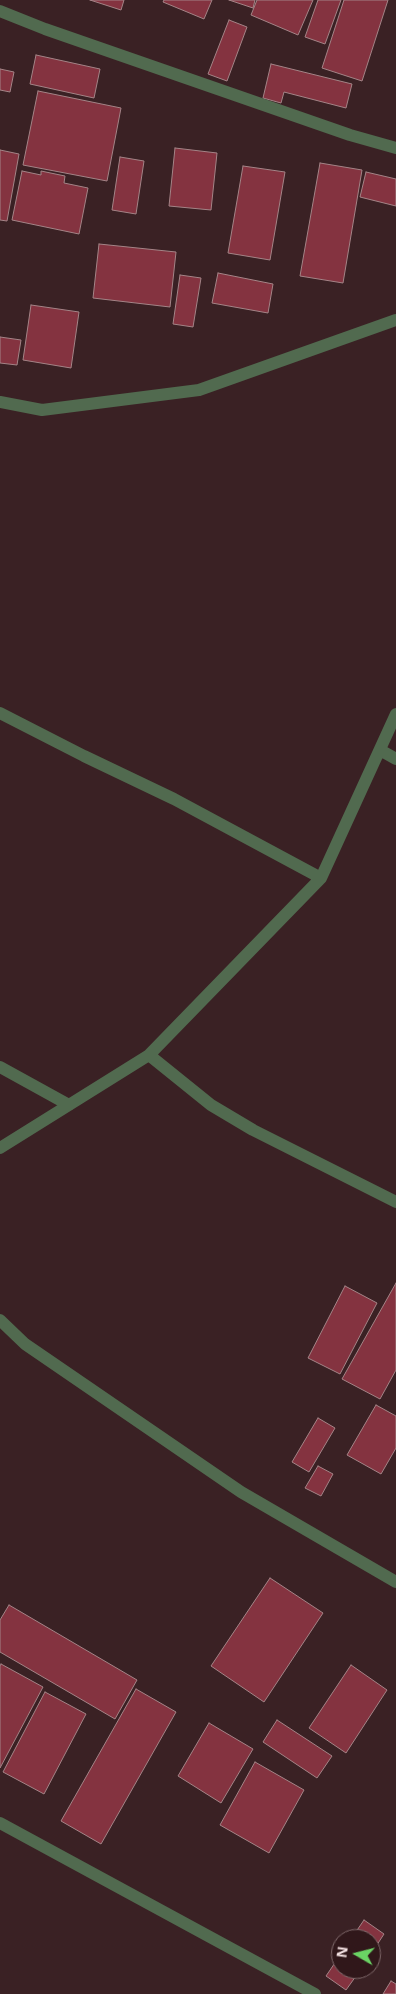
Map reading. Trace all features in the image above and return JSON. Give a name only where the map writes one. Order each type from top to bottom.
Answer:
[{"type":"street","points":[[0,11],[45,29],[350,135],[396,148]]},
{"type":"street","points":[[0,402],[42,410],[199,390],[396,320]]},
{"type":"street","points":[[0,713],[174,799],[322,878]]},
{"type":"street","points":[[0,1148],[149,1055],[322,878],[396,714]]},
{"type":"street","points":[[380,750],[396,759]]},
{"type":"street","points":[[149,1055],[210,1105],[253,1130],[396,1202]]},
{"type":"street","points":[[0,1068],[70,1104]]},
{"type":"street","points":[[0,1320],[25,1344],[241,1492],[396,1582]]},
{"type":"street","points":[[0,1823],[315,1994]]},
{"type":"building","points":[[90,0],[124,0],[121,10]]},
{"type":"building","points":[[164,0],[212,0],[204,19],[163,2]]},
{"type":"building","points":[[229,0],[255,0],[253,8]]},
{"type":"building","points":[[257,0],[313,0],[298,35],[251,15]]},
{"type":"building","points":[[318,0],[341,0],[325,44],[305,37]]},
{"type":"building","points":[[344,0],[388,0],[362,81],[322,68]]},
{"type":"building","points":[[229,20],[247,27],[227,81],[208,74]]},
{"type":"building","points":[[36,55],[100,69],[94,98],[30,84]]},
{"type":"building","points":[[271,64],[352,84],[346,108],[284,92],[281,103],[263,98]]},
{"type":"building","points":[[0,69],[14,72],[10,92],[0,90]]},
{"type":"building","points":[[38,91],[121,108],[107,181],[23,165]]},
{"type":"building","points":[[175,148],[217,153],[211,210],[169,206]]},
{"type":"building","points":[[0,150],[19,154],[7,221],[0,220]]},
{"type":"building","points":[[120,157],[144,161],[136,214],[112,210]]},
{"type":"building","points":[[320,163],[362,170],[343,283],[300,276]]},
{"type":"building","points":[[243,166],[285,172],[270,260],[228,253]]},
{"type":"building","points":[[22,171],[41,175],[41,171],[65,176],[64,183],[88,188],[79,234],[12,220]]},
{"type":"building","points":[[366,172],[396,179],[396,206],[360,197]]},
{"type":"building","points":[[99,244],[176,252],[170,307],[93,298]]},
{"type":"building","points":[[218,273],[273,284],[268,313],[212,303]]},
{"type":"building","points":[[180,275],[201,278],[193,327],[173,324]]},
{"type":"building","points":[[31,305],[79,312],[71,368],[23,360]]},
{"type":"building","points":[[0,337],[21,340],[17,365],[0,363]]},
{"type":"building","points":[[396,1283],[396,1370],[380,1399],[342,1379]]},
{"type":"building","points":[[345,1286],[377,1303],[340,1374],[308,1358]]},
{"type":"building","points":[[376,1405],[396,1416],[396,1448],[381,1474],[347,1455]]},
{"type":"building","points":[[318,1418],[335,1428],[309,1472],[292,1462]]},
{"type":"building","points":[[318,1466],[333,1474],[321,1496],[305,1488]]},
{"type":"building","points":[[270,1578],[323,1613],[264,1702],[211,1666]]},
{"type":"building","points":[[9,1605],[137,1680],[115,1719],[0,1652],[0,1620]]},
{"type":"building","points":[[1,1664],[43,1687],[0,1768],[0,1666]]},
{"type":"building","points":[[351,1665],[387,1690],[346,1753],[309,1728]]},
{"type":"building","points":[[136,1689],[176,1712],[101,1844],[61,1821]]},
{"type":"building","points":[[45,1692],[86,1714],[44,1794],[3,1772]]},
{"type":"building","points":[[277,1720],[332,1756],[317,1778],[263,1742]]},
{"type":"building","points":[[209,1723],[253,1749],[221,1803],[178,1776]]},
{"type":"building","points":[[255,1762],[304,1790],[269,1853],[220,1825]]},
{"type":"building","points":[[364,1920],[377,1929],[358,1929]]},
{"type":"building","points":[[331,1969],[331,1979],[354,1979],[346,1990],[326,1976]]},
{"type":"building","points":[[391,1981],[396,1984],[396,1994],[383,1994]]}]
